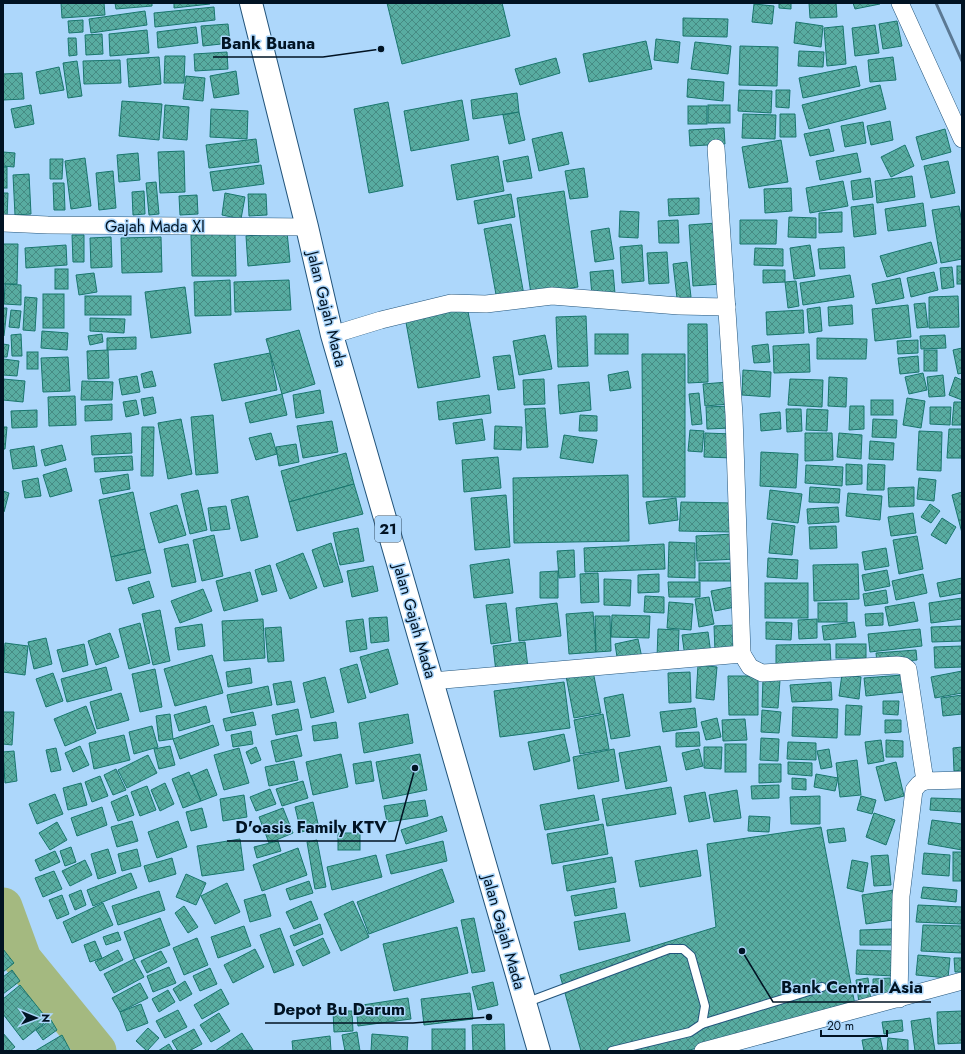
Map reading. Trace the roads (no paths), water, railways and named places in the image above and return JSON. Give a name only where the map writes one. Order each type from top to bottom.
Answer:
[{"type":"highway","name":"Jalan Gajah Mada","points":[[251,3],[307,227],[332,335],[539,1051]]},
{"type":"street","points":[[900,3],[962,139]]},
{"type":"street","points":[[716,148],[734,415],[742,654],[750,667],[762,673],[866,666],[904,666],[908,669],[925,781]]},
{"type":"street","name":"Gajah Mada XI","points":[[3,223],[56,225],[307,227]]},
{"type":"street","points":[[332,335],[381,320],[451,303],[486,304],[552,296],[679,306],[727,307]]},
{"type":"street","points":[[432,681],[742,654]]},
{"type":"street","points":[[899,999],[901,896],[914,790],[918,784],[925,781],[962,780]]},
{"type":"street","points":[[703,1051],[962,981]]},
{"type":"lane","points":[[525,1003],[669,949],[683,949],[691,956],[705,1006],[702,1024]]},
{"type":"lane","points":[[612,1051],[690,1032],[702,1024],[822,987]]},
{"type":"waterway","points":[[3,907],[22,959],[97,1051]]},
{"type":"railway","points":[[936,3],[962,61]]},
{"type":"place","name":"Bank Buana","points":[[381,49]]},
{"type":"place","name":"D'oasis Family KTV","points":[[415,768]]},
{"type":"place","name":"Bank Central Asia","points":[[742,951]]},
{"type":"place","name":"Depot Bu Darum","points":[[489,1017]]}]
